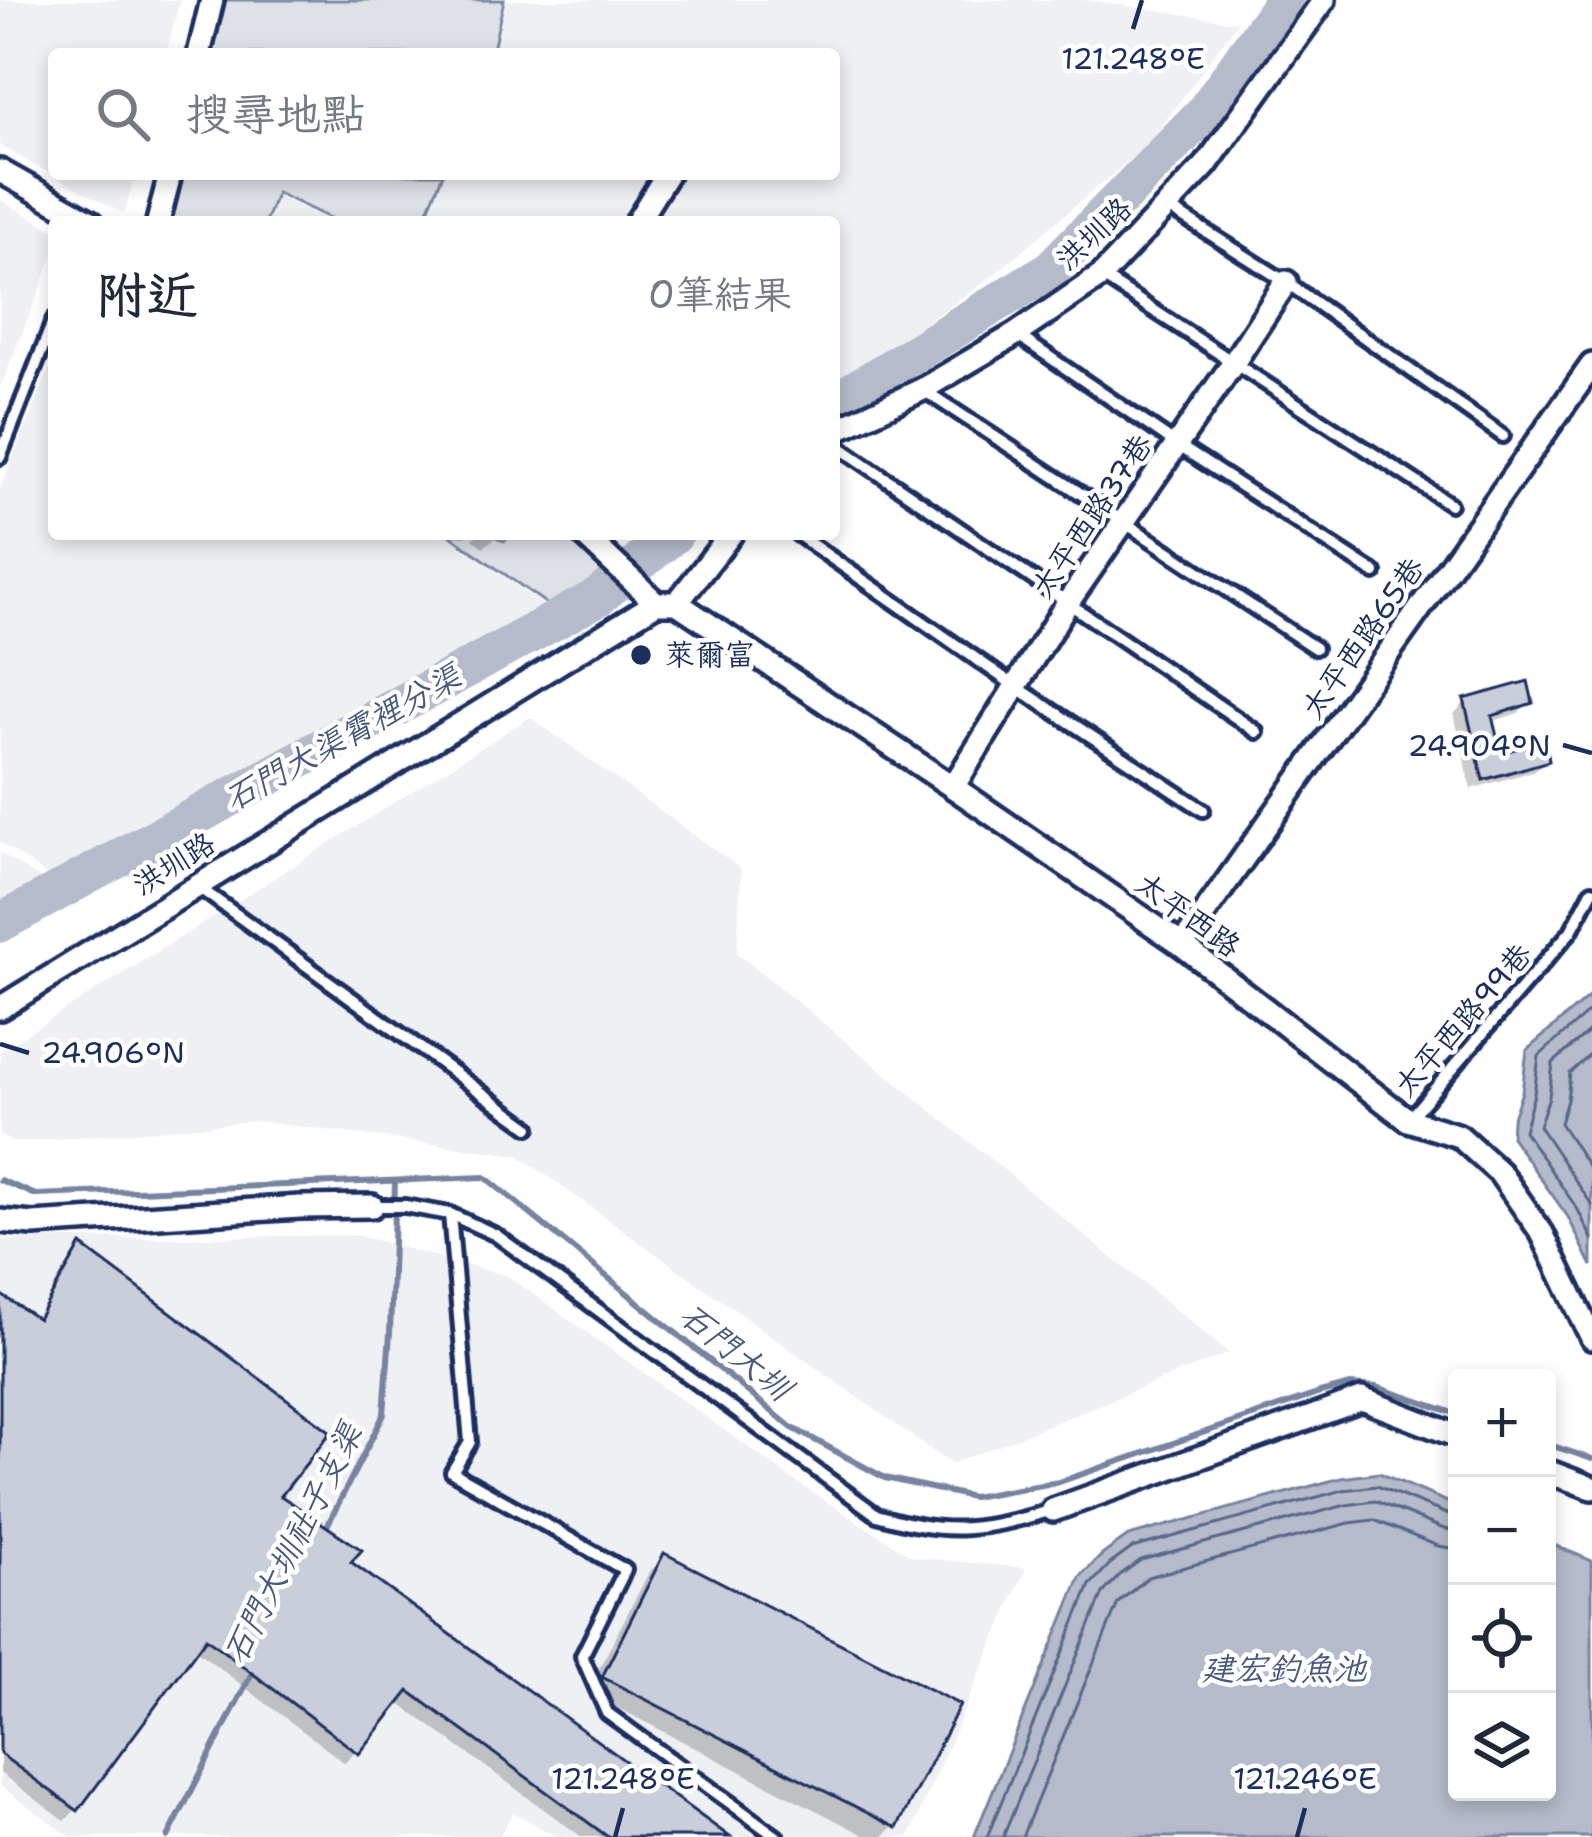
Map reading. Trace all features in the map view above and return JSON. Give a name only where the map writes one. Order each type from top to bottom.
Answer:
[{"type":"street","points":[[200,48],[212,0]]},
{"type":"street","name":"洪圳路","points":[[840,428],[923,389],[1101,276],[1206,165],[1324,0]]},
{"type":"street","points":[[0,170],[81,216]]},
{"type":"street","points":[[160,216],[168,180]]},
{"type":"street","points":[[641,216],[663,180]]},
{"type":"street","name":"太平西路37巷","points":[[952,787],[1068,602],[1286,282]]},
{"type":"street","name":"太平西路65巷","points":[[1182,945],[1592,365]]},
{"type":"street","name":"太平西路","points":[[590,540],[637,584],[952,787],[1182,945],[1408,1120],[1460,1136],[1500,1173],[1542,1233],[1592,1338]]},
{"type":"street","name":"洪圳路","points":[[0,1008],[666,603],[725,540]]},
{"type":"street","points":[[0,1221],[33,1224],[372,1206]]},
{"type":"street","points":[[1053,1510],[1363,1399],[1448,1432]]},
{"type":"street","points":[[1556,1474],[1592,1488]]},
{"type":"lane","points":[[1166,206],[1286,282],[1503,436]]},
{"type":"lane","points":[[1101,276],[1450,504]]},
{"type":"lane","points":[[0,457],[48,334]]},
{"type":"lane","points":[[1016,334],[1375,573]]},
{"type":"lane","points":[[923,389],[1315,648]]},
{"type":"lane","points":[[840,447],[1256,732]]},
{"type":"lane","points":[[806,540],[1203,810]]},
{"type":"lane","points":[[196,885],[530,1127]]},
{"type":"lane","name":"太平西路99巷","points":[[1408,1120],[1571,931],[1592,891]]},
{"type":"lane","points":[[372,1206],[450,1214],[496,1235],[878,1516],[950,1531],[992,1527],[1053,1510]]},
{"type":"lane","points":[[450,1214],[470,1442],[452,1472],[625,1570],[582,1656],[608,1713],[777,1837]]},
{"type":"shaded area","points":[[0,0],[180,0],[168,48],[48,48],[48,172],[0,146]]},
{"type":"shaded area","points":[[217,0],[504,0],[493,48],[205,48]]},
{"type":"shaded area","points":[[506,0],[1086,0],[1238,22],[1149,143],[989,279],[840,382],[840,216],[428,216],[443,180],[840,180],[840,48],[496,48]]},
{"type":"shaded area","points":[[62,180],[133,180],[124,214]]},
{"type":"shaded area","points":[[172,180],[440,180],[426,216],[325,216],[277,193],[267,216],[164,216]]},
{"type":"shaded area","points":[[278,196],[320,216],[270,216]]},
{"type":"shaded area","points":[[0,200],[48,227],[48,269],[0,388]]},
{"type":"shaded area","points":[[48,372],[48,540],[452,540],[556,614],[53,880],[0,842],[0,489]]},
{"type":"shaded area","points":[[456,540],[572,540],[619,573],[558,612]]},
{"type":"shaded area","points":[[530,717],[741,869],[737,953],[1229,1353],[951,1464],[518,1155],[256,1121],[14,1143],[0,1134],[0,1051]]},
{"type":"shaded area","points":[[0,853],[49,884],[0,912]]},
{"type":"shaded area","points":[[356,1235],[508,1276],[805,1488],[913,1557],[1026,1568],[909,1837],[557,1837],[513,1812],[499,1837],[71,1837],[0,1786],[0,1240]]},
{"type":"water","points":[[1592,994],[1592,1266],[1568,1217],[1511,1137],[1527,1050]]},
{"type":"water","name":"建宏釣魚池","points":[[1379,1473],[1448,1502],[1448,1801],[1556,1801],[1556,1546],[1592,1561],[1592,1837],[974,1837],[1080,1577],[1102,1555],[1128,1536],[1341,1478]]},
{"type":"building","points":[[1528,681],[1533,703],[1492,716],[1501,753],[1546,740],[1549,761],[1483,780],[1464,699]]},
{"type":"building","points":[[81,1245],[331,1432],[281,1496],[362,1550],[351,1562],[730,1837],[608,1837],[409,1691],[359,1754],[206,1638],[78,1811],[0,1754],[0,1294],[38,1319]]},
{"type":"building","points":[[664,1553],[960,1705],[897,1828],[602,1677]]},
{"type":"waterway","name":"石門大渠霄裡分渠","points":[[840,399],[1050,270],[1204,113],[1284,0]]},
{"type":"waterway","name":"石門大渠霄裡分渠","points":[[0,923],[598,597],[667,540]]},
{"type":"waterway","name":"石門大圳","points":[[0,1180],[36,1195],[485,1177],[791,1427],[885,1478],[972,1497],[1059,1482],[1351,1385],[1377,1387],[1448,1411]]},
{"type":"waterway","name":"石門大圳社子支渠","points":[[323,1534],[384,1414],[395,1181]]},
{"type":"waterway","name":"石門大圳","points":[[1556,1447],[1592,1459]]},
{"type":"waterway","name":"石門大圳社子支渠","points":[[168,1837],[254,1669]]},
{"type":"place","name":"萊爾富","points":[[641,655]]}]
